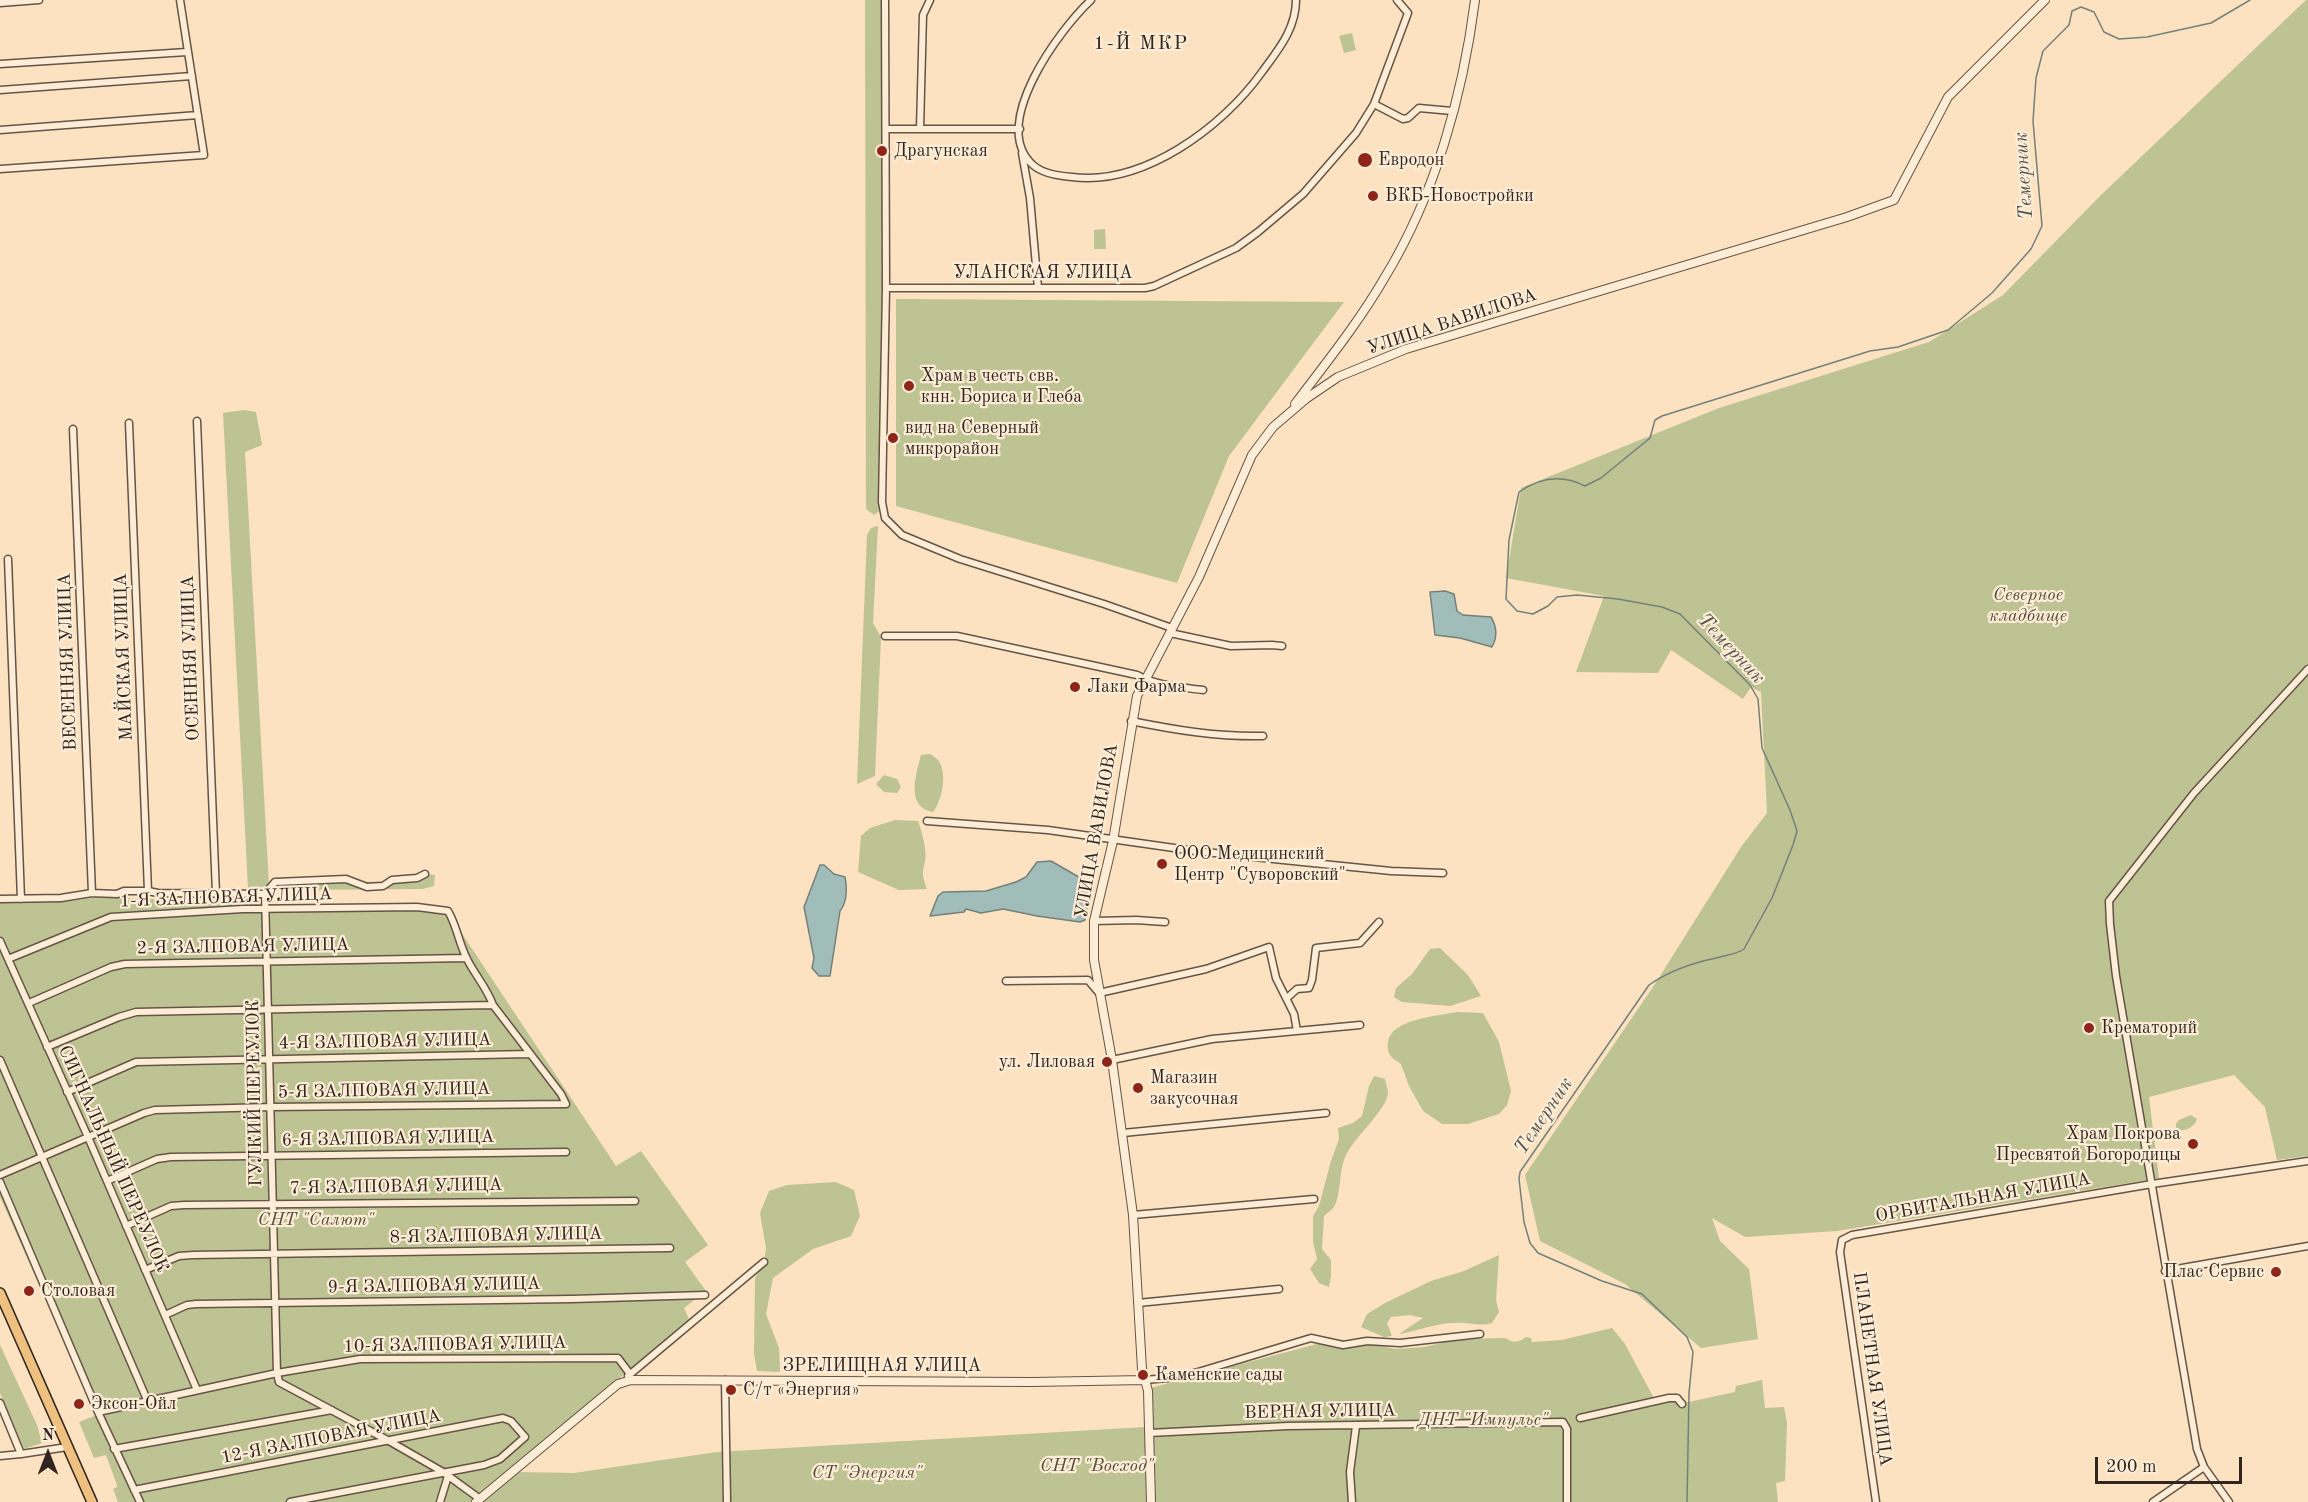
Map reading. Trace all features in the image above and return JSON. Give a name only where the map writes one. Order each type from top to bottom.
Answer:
[{"type":"main road","points":[[0,1293],[92,1502]]},
{"type":"street","points":[[0,3],[39,0]]},
{"type":"street","points":[[0,169],[204,155],[180,0]]},
{"type":"street","points":[[885,0],[886,288],[882,502],[888,523],[902,535],[960,559],[1104,604],[1171,631],[1231,646],[1282,646]]},
{"type":"street","points":[[920,129],[923,15],[930,0]]},
{"type":"street","points":[[1038,288],[1030,198],[1020,144],[1024,101],[1038,68],[1063,31],[1091,0]]},
{"type":"street","points":[[1020,144],[1034,166],[1046,173],[1080,178],[1113,177],[1182,147],[1216,122],[1254,83],[1285,39],[1293,21],[1296,0]]},
{"type":"street","name":"УЛАНСКАЯ УЛИЦА","points":[[886,288],[1145,288],[1236,248],[1303,194],[1356,133],[1374,104],[1408,13],[1397,0]]},
{"type":"street","name":"УЛИЦА ВАВИЛОВА","points":[[1285,417],[1386,276],[1408,232],[1428,186],[1452,111],[1471,30],[1475,0]]},
{"type":"street","name":"УЛИЦА ВАВИЛОВА","points":[[1151,1502],[1149,1433],[1142,1369],[1133,1215],[1112,1060],[1094,960],[1094,921],[1113,841],[1131,721],[1137,696],[1198,577],[1252,455],[1273,427],[1307,398],[1338,377],[1406,350],[1847,217],[1894,200],[1948,97],[2045,0]]},
{"type":"street","points":[[0,64],[187,52]]},
{"type":"street","points":[[0,90],[192,76]]},
{"type":"street","points":[[1374,104],[1403,119],[1408,118],[1419,108],[1452,111]]},
{"type":"street","points":[[0,130],[198,115]]},
{"type":"street","points":[[886,129],[1020,129]]},
{"type":"street","name":"ОСЕННЯЯ УЛИЦА","points":[[197,421],[216,894]]},
{"type":"street","name":"МАЙСКАЯ УЛИЦА","points":[[129,423],[148,891]]},
{"type":"street","name":"ВЕСЕННЯЯ УЛИЦА","points":[[73,429],[92,893]]},
{"type":"street","points":[[8,559],[21,899]]},
{"type":"street","points":[[885,636],[957,636],[1137,675],[1166,685],[1203,690]]},
{"type":"street","points":[[2229,1502],[2204,1467],[2195,1439],[2116,976],[2109,901],[2194,793],[2308,669]]},
{"type":"street","points":[[1131,721],[1163,728],[1230,736],[1263,735]]},
{"type":"street","points":[[927,821],[1048,830],[1113,841],[1311,863],[1391,871],[1443,873]]},
{"type":"street","points":[[0,899],[62,898],[92,893],[117,894],[124,891],[265,894],[275,882],[346,879],[367,887],[383,886],[392,880],[417,878],[425,874]]},
{"type":"street","name":"ГУЛКИЙ ПЕРЕУЛОК","points":[[265,894],[277,1373]]},
{"type":"street","name":"1-Я ЗАЛПОВАЯ УЛИЦА","points":[[8,959],[111,917],[265,909],[417,907],[448,911],[454,921],[466,958]]},
{"type":"street","points":[[1094,921],[1165,922]]},
{"type":"street","points":[[1287,998],[1297,989],[1309,988],[1316,948],[1360,943],[1379,922]]},
{"type":"street","name":"СИГНАЛЬНЫЙ ПЕРЕУЛОК","points":[[0,941],[88,1137],[197,1390]]},
{"type":"street","points":[[1006,981],[1088,980],[1099,993],[1206,969],[1269,947],[1276,978],[1294,1014],[1297,1031]]},
{"type":"street","points":[[466,958],[493,1005],[530,1054]]},
{"type":"street","name":"2-Я ЗАЛПОВАЯ УЛИЦА","points":[[29,1003],[111,967],[125,964],[466,958]]},
{"type":"street","points":[[47,1047],[136,1012],[493,1005]]},
{"type":"street","points":[[1112,1060],[1212,1039],[1360,1025]]},
{"type":"street","name":"4-Я ЗАЛПОВАЯ УЛИЦА","points":[[67,1092],[136,1062],[530,1054]]},
{"type":"street","name":"5-Я ЗАЛПОВАЯ УЛИЦА","points":[[0,1175],[155,1110],[566,1104],[530,1054]]},
{"type":"street","points":[[0,1060],[148,1402]]},
{"type":"street","points":[[1123,1133],[1326,1113]]},
{"type":"street","name":"6-Я ЗАЛПОВАЯ УЛИЦА","points":[[107,1181],[164,1158],[567,1152]]},
{"type":"street","name":"ОРБИТАЛЬНАЯ УЛИЦА","points":[[1842,1240],[1852,1235],[2152,1184],[2308,1161]]},
{"type":"street","points":[[0,1182],[114,1449],[140,1502]]},
{"type":"street","points":[[1133,1215],[1314,1199]]},
{"type":"street","name":"7-Я ЗАЛПОВАЯ УЛИЦА","points":[[126,1226],[171,1206],[635,1201]]},
{"type":"street","name":"ПЛАНЕТНАЯ УЛИЦА","points":[[1842,1240],[1840,1252],[1876,1502]]},
{"type":"street","points":[[2165,1270],[2308,1246]]},
{"type":"street","name":"8-Я ЗАЛПОВАЯ УЛИЦА","points":[[145,1270],[179,1256],[193,1254],[670,1248]]},
{"type":"street","points":[[277,1373],[279,1382],[285,1387],[389,1441],[445,1474],[478,1500],[764,1262]]},
{"type":"street","points":[[1138,1303],[1279,1289]]},
{"type":"street","name":"9-Я ЗАЛПОВАЯ УЛИЦА","points":[[165,1315],[187,1305],[705,1295]]},
{"type":"street","points":[[1145,1380],[1178,1377],[1198,1372],[1311,1338],[1343,1345],[1367,1341],[1400,1343],[1480,1334]]},
{"type":"street","name":"10-Я ЗАЛПОВАЯ УЛИЦА","points":[[98,1412],[277,1373],[360,1359],[618,1358],[630,1374]]},
{"type":"street","name":"ЗРЕЛИЩНАЯ УЛИЦА","points":[[618,1384],[645,1379],[1032,1382],[1145,1380]]},
{"type":"street","points":[[725,1380],[727,1502]]},
{"type":"street","points":[[1580,1418],[1669,1398],[1677,1398],[1682,1404]]},
{"type":"street","points":[[0,1403],[21,1454]]},
{"type":"street","points":[[114,1449],[332,1410]]},
{"type":"street","name":"12-Я ЗАЛПОВАЯ УЛИЦА","points":[[134,1490],[507,1418],[525,1437],[500,1459],[445,1474]]},
{"type":"street","name":"ВЕРНАЯ УЛИЦА","points":[[1149,1433],[1288,1426],[1563,1422],[1568,1429],[1567,1502]]},
{"type":"street","points":[[1352,1502],[1351,1461],[1356,1426]]},
{"type":"street","points":[[0,1456],[67,1447]]},
{"type":"street","points":[[2153,1502],[2204,1467]]},
{"type":"street","points":[[290,1502],[445,1474]]},
{"type":"street","points":[[440,1502],[445,1474]]},
{"type":"green space","points":[[865,0],[882,0],[882,509],[874,515],[866,509]]},
{"type":"green space","name":"Северное кладбище","points":[[2308,0],[2308,1156],[2277,1160],[2265,1107],[2234,1075],[2149,1097],[2159,1178],[1837,1231],[1745,1237],[1712,1218],[1720,1241],[1749,1269],[1758,1339],[1701,1348],[1625,1284],[1540,1241],[1525,1175],[1655,984],[1741,847],[1767,813],[1761,692],[1751,687],[1743,699],[1671,650],[1658,673],[1576,672],[1604,596],[1506,578],[1521,488],[1719,408],[1929,342],[2003,295],[2101,195]]},
{"type":"green space","points":[[1352,33],[1356,50],[1344,53],[1339,36]]},
{"type":"green space","points":[[1105,229],[1106,249],[1094,249],[1094,230]]},
{"type":"green space","points":[[896,299],[1344,302],[1229,456],[1177,583],[896,506]]},
{"type":"green space","points":[[244,410],[256,412],[262,445],[245,452],[269,886],[248,888],[223,413]]},
{"type":"green space","points":[[878,526],[873,623],[881,637],[875,776],[857,784],[867,535],[871,528]]},
{"type":"green space","points":[[930,754],[938,760],[943,772],[941,794],[933,812],[924,809],[919,804],[915,789],[921,755]]},
{"type":"green space","points":[[884,775],[897,779],[901,787],[897,793],[884,792],[876,784]]},
{"type":"green space","points":[[895,820],[918,821],[925,846],[923,875],[927,889],[899,890],[858,872],[861,836],[870,828]]},
{"type":"green space","points":[[425,874],[435,875],[434,886],[423,889],[282,890],[284,883],[419,881]]},
{"type":"green space","name":"СНТ \"Салют\"","points":[[99,897],[447,911],[616,1166],[641,1151],[708,1245],[685,1262],[706,1291],[684,1308],[689,1319],[473,1502],[118,1502],[113,1489],[117,1485],[106,1455],[94,1458],[79,1422],[97,1415],[0,1197],[0,901],[64,902]]},
{"type":"green space","points":[[1440,948],[1468,975],[1481,996],[1450,1006],[1402,1002],[1394,997],[1396,988],[1412,974],[1430,949]]},
{"type":"green space","points":[[1457,1012],[1483,1013],[1499,1042],[1511,1091],[1507,1105],[1499,1114],[1468,1124],[1442,1124],[1423,1111],[1409,1086],[1401,1064],[1389,1053],[1388,1042],[1391,1034],[1406,1023]]},
{"type":"green space","points":[[1374,1076],[1385,1079],[1388,1091],[1386,1099],[1377,1115],[1347,1153],[1342,1166],[1336,1201],[1333,1208],[1324,1216],[1322,1249],[1331,1260],[1329,1287],[1319,1283],[1310,1269],[1317,1259],[1313,1242],[1313,1216],[1319,1206],[1339,1139],[1338,1128],[1353,1123],[1362,1116],[1369,1086]]},
{"type":"green space","points":[[2191,1115],[2197,1119],[2194,1124],[2186,1130],[2176,1129],[2179,1120]]},
{"type":"green space","points":[[836,1182],[854,1190],[860,1216],[851,1236],[813,1249],[773,1278],[766,1314],[779,1348],[780,1372],[757,1371],[754,1354],[755,1278],[764,1262],[766,1248],[760,1213],[769,1191],[787,1185]]},
{"type":"green space","points":[[1499,1255],[1496,1300],[1499,1312],[1492,1323],[1483,1325],[1448,1323],[1399,1334],[1423,1318],[1410,1315],[1391,1317],[1387,1323],[1392,1336],[1384,1337],[1361,1327],[1367,1314],[1385,1303],[1431,1281],[1464,1271]]},
{"type":"green space","name":"ДНТ \"Импульс\"","points":[[1612,1328],[1625,1344],[1656,1402],[1677,1399],[1684,1403],[1735,1392],[1736,1386],[1762,1380],[1765,1408],[1784,1407],[1787,1423],[1785,1481],[1776,1483],[1778,1502],[1153,1502],[1150,1388],[1321,1343],[1337,1347],[1373,1344],[1395,1349],[1424,1347],[1458,1339],[1505,1338],[1516,1342],[1526,1337],[1531,1338],[1532,1342],[1562,1340]]},
{"type":"green space","points":[[0,1345],[37,1425],[42,1443],[24,1449],[0,1393]]},
{"type":"green space","points":[[1145,1427],[1147,1502],[479,1502],[516,1472],[574,1473],[717,1452]]},
{"type":"water","points":[[1445,591],[1454,594],[1457,611],[1463,615],[1491,617],[1496,632],[1492,647],[1460,638],[1435,635],[1430,592]]},
{"type":"water","points":[[1051,861],[1084,880],[1090,888],[1085,920],[1080,922],[1003,909],[981,913],[966,909],[964,912],[930,916],[938,896],[943,892],[986,891],[1026,877],[1037,862]]},
{"type":"water","points":[[820,865],[824,865],[834,874],[845,877],[846,886],[830,976],[819,976],[812,968],[814,958],[804,907]]},
{"type":"waterway","name":"Темерник","points":[[1687,1502],[1689,1393],[1693,1352],[1687,1337],[1642,1294],[1602,1281],[1538,1253],[1530,1243],[1524,1222],[1520,1172],[1649,985],[1681,968],[1734,954],[1744,949],[1772,898],[1797,831],[1762,748],[1758,699],[1750,685],[1680,614],[1662,607],[1577,595],[1557,597],[1548,606],[1533,614],[1517,611],[1506,599],[1509,540],[1519,492],[1535,483],[1551,479],[1568,480],[1585,486],[1601,478],[1650,438],[1655,420],[1662,416],[1870,351],[1898,347],[1948,330],[1992,293],[2031,249],[2042,226],[2033,121],[2036,78],[2043,51],[2069,25],[2072,11],[2081,7],[2094,12],[2104,32],[2119,39],[2147,37],[2211,23],[2250,0]]},
{"type":"place","name":"Драгунская","points":[[882,151]]},
{"type":"place","name":"Евродон","points":[[1365,160]]},
{"type":"place","name":"ВКБ-Новостройки","points":[[1373,196]]},
{"type":"place","name":"Храм в честь свв. кнн. Бориса и Глеба","points":[[909,386]]},
{"type":"place","name":"вид на Северный микрорайон","points":[[893,438]]},
{"type":"place","name":"Лаки Фарма","points":[[1075,687]]},
{"type":"place","name":"ООО Медицинский Центр \"Суворовский\"","points":[[1162,864]]},
{"type":"place","name":"Крематорий","points":[[2089,1028]]},
{"type":"place","name":"ул. Лиловая","points":[[1107,1062]]},
{"type":"place","name":"Магазин закусочная","points":[[1138,1088]]},
{"type":"place","name":"Храм Покрова Пресвятой Богородицы","points":[[2193,1144]]},
{"type":"place","name":"Плас Сервис","points":[[2276,1272]]},
{"type":"place","name":"Столовая","points":[[29,1291]]},
{"type":"place","name":"Каменские сады","points":[[1143,1375]]},
{"type":"place","name":"С/т «Энергия»","points":[[731,1390]]},
{"type":"place","name":"Эксон-Ойл","points":[[79,1404]]},
{"type":"district","name":"1-Й МКР","points":[[1141,44]]},
{"type":"park label","name":"СНТ \"Восход\"","points":[[1097,1466]]},
{"type":"park label","name":"СТ \"Энергия\"","points":[[867,1473]]}]
